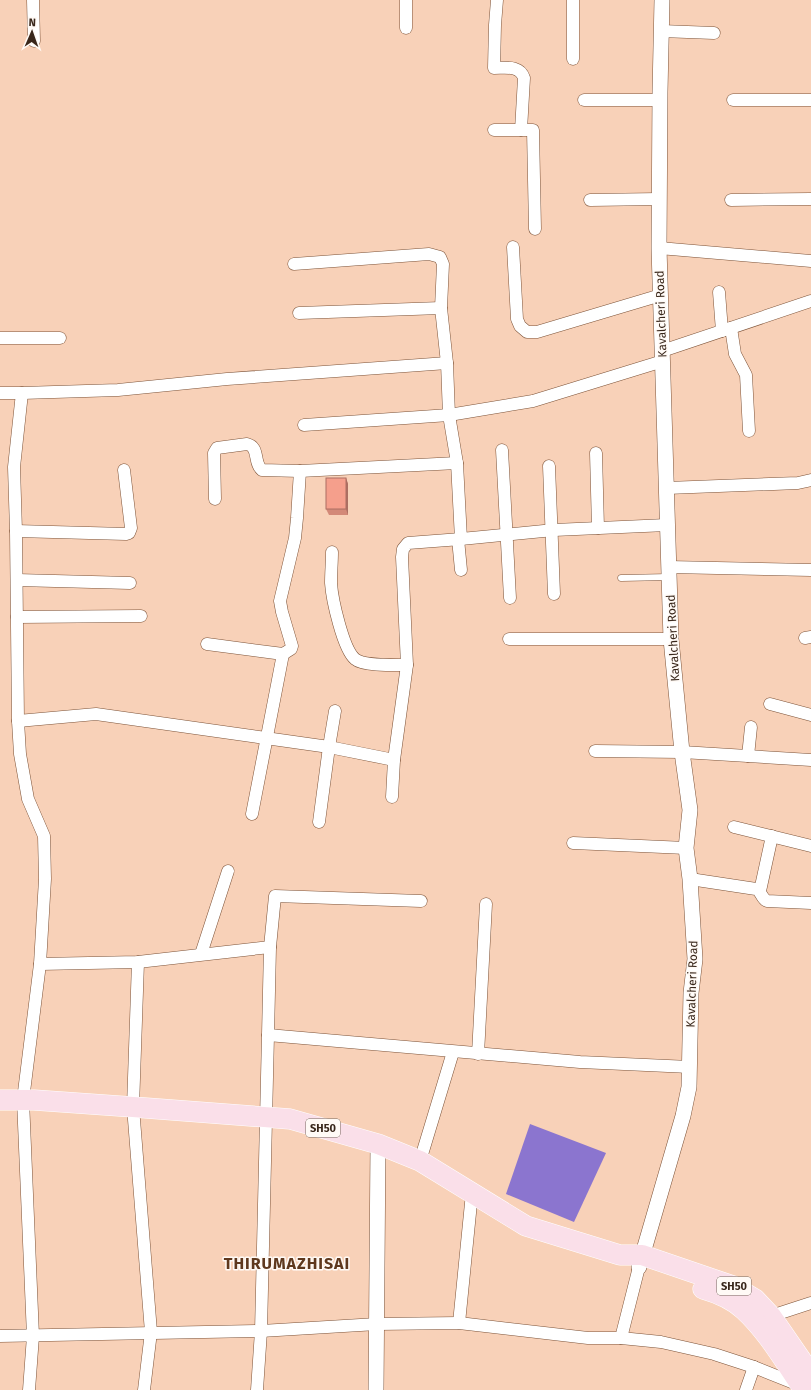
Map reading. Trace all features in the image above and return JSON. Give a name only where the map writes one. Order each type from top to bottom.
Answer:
[{"type":"main road","name":"SH50","points":[[0,1100],[23,1100],[133,1107],[290,1119],[378,1144],[420,1161],[526,1226],[640,1261],[733,1286],[755,1299],[763,1319],[805,1383]]},
{"type":"street","points":[[33,0],[34,41]]},
{"type":"street","points":[[406,0],[406,28]]},
{"type":"street","points":[[497,0],[494,68],[517,69],[522,73],[524,78],[521,130]]},
{"type":"street","points":[[573,0],[573,59]]},
{"type":"street","name":"Kavalcheri Road","points":[[640,1261],[683,1116],[689,1087],[692,993],[695,959],[690,879],[686,848],[690,810],[682,752],[671,639],[662,356],[659,199],[662,0]]},
{"type":"street","points":[[661,31],[714,34]]},
{"type":"street","points":[[584,100],[660,100]]},
{"type":"street","points":[[733,100],[811,100]]},
{"type":"street","points":[[494,130],[533,130],[535,229]]},
{"type":"street","points":[[731,200],[811,198]]},
{"type":"street","points":[[590,200],[659,199]]},
{"type":"street","points":[[513,247],[518,319],[520,326],[526,332],[537,332],[661,295]]},
{"type":"street","points":[[660,248],[811,261]]},
{"type":"street","points":[[294,264],[429,254],[440,257],[444,264],[441,308],[447,363],[449,415],[457,463],[460,570]]},
{"type":"street","points":[[719,292],[726,329],[735,354],[746,374],[749,431]]},
{"type":"street","points":[[304,425],[449,415],[533,401],[662,356],[726,329],[811,301]]},
{"type":"street","points":[[299,312],[441,308]]},
{"type":"street","points":[[0,338],[60,338]]},
{"type":"street","points":[[0,393],[118,390],[227,379],[447,363]]},
{"type":"street","points":[[22,393],[14,467],[18,721],[20,754],[28,799],[44,836],[46,878],[40,964],[23,1100],[33,1336],[29,1390]]},
{"type":"street","points":[[215,499],[214,453],[217,448],[247,444],[252,445],[258,466],[262,470],[300,471],[457,463]]},
{"type":"street","points":[[502,450],[510,598]]},
{"type":"street","points":[[596,453],[598,528]]},
{"type":"street","points":[[549,466],[554,594]]},
{"type":"street","points":[[16,531],[129,533],[131,528],[124,470]]},
{"type":"street","points":[[207,644],[284,654],[291,649],[292,646],[280,601],[294,538],[297,518],[300,471]]},
{"type":"street","points":[[666,488],[798,483],[811,480]]},
{"type":"street","points":[[392,797],[394,760],[407,665],[402,557],[403,549],[408,543],[551,531],[668,525]]},
{"type":"street","points":[[332,552],[331,584],[336,611],[343,635],[351,654],[356,660],[363,662],[407,665]]},
{"type":"street","points":[[669,572],[811,570]]},
{"type":"street","points":[[16,580],[130,583]]},
{"type":"street","points":[[17,617],[141,616]]},
{"type":"street","points":[[509,639],[671,639]]},
{"type":"street","points":[[252,814],[284,654]]},
{"type":"street","points":[[770,704],[811,715]]},
{"type":"street","points":[[319,822],[335,711]]},
{"type":"street","points":[[18,721],[96,714],[329,747],[394,760]]},
{"type":"street","points":[[748,756],[751,727]]},
{"type":"street","points":[[595,751],[682,752],[811,760]]},
{"type":"street","points":[[734,827],[811,846]]},
{"type":"street","points":[[772,836],[760,891],[762,897],[767,901],[811,903]]},
{"type":"street","points":[[573,843],[686,848]]},
{"type":"street","points":[[201,954],[228,871]]},
{"type":"street","points":[[690,879],[756,889],[760,891]]},
{"type":"street","points":[[257,1390],[261,1331],[270,947],[275,896],[421,901]]},
{"type":"street","points":[[478,1054],[486,904]]},
{"type":"street","points":[[40,964],[138,962],[270,947]]},
{"type":"street","points":[[138,962],[133,1107],[150,1332],[144,1390]]},
{"type":"street","points":[[268,1035],[580,1062],[690,1067]]},
{"type":"street","points":[[420,1161],[453,1052]]},
{"type":"street","points":[[376,1390],[378,1144]]},
{"type":"street","points":[[459,1323],[472,1193]]},
{"type":"street","points":[[621,1338],[640,1261]]},
{"type":"street","points":[[763,1319],[811,1303]]},
{"type":"street","points":[[798,1308],[811,1312]]},
{"type":"street","points":[[0,1336],[261,1331],[377,1324],[459,1323],[588,1338],[621,1338],[661,1342],[714,1354],[805,1383]]},
{"type":"street","points":[[746,1390],[754,1367]]},
{"type":"lane","points":[[621,578],[669,572]]},
{"type":"shaded area","points":[[530,1124],[606,1153],[574,1222],[506,1194]]},
{"type":"building","points":[[326,478],[346,478],[346,509],[326,509]]},
{"type":"district","name":"THIRUMAZHISAI","points":[[287,1263]]}]
